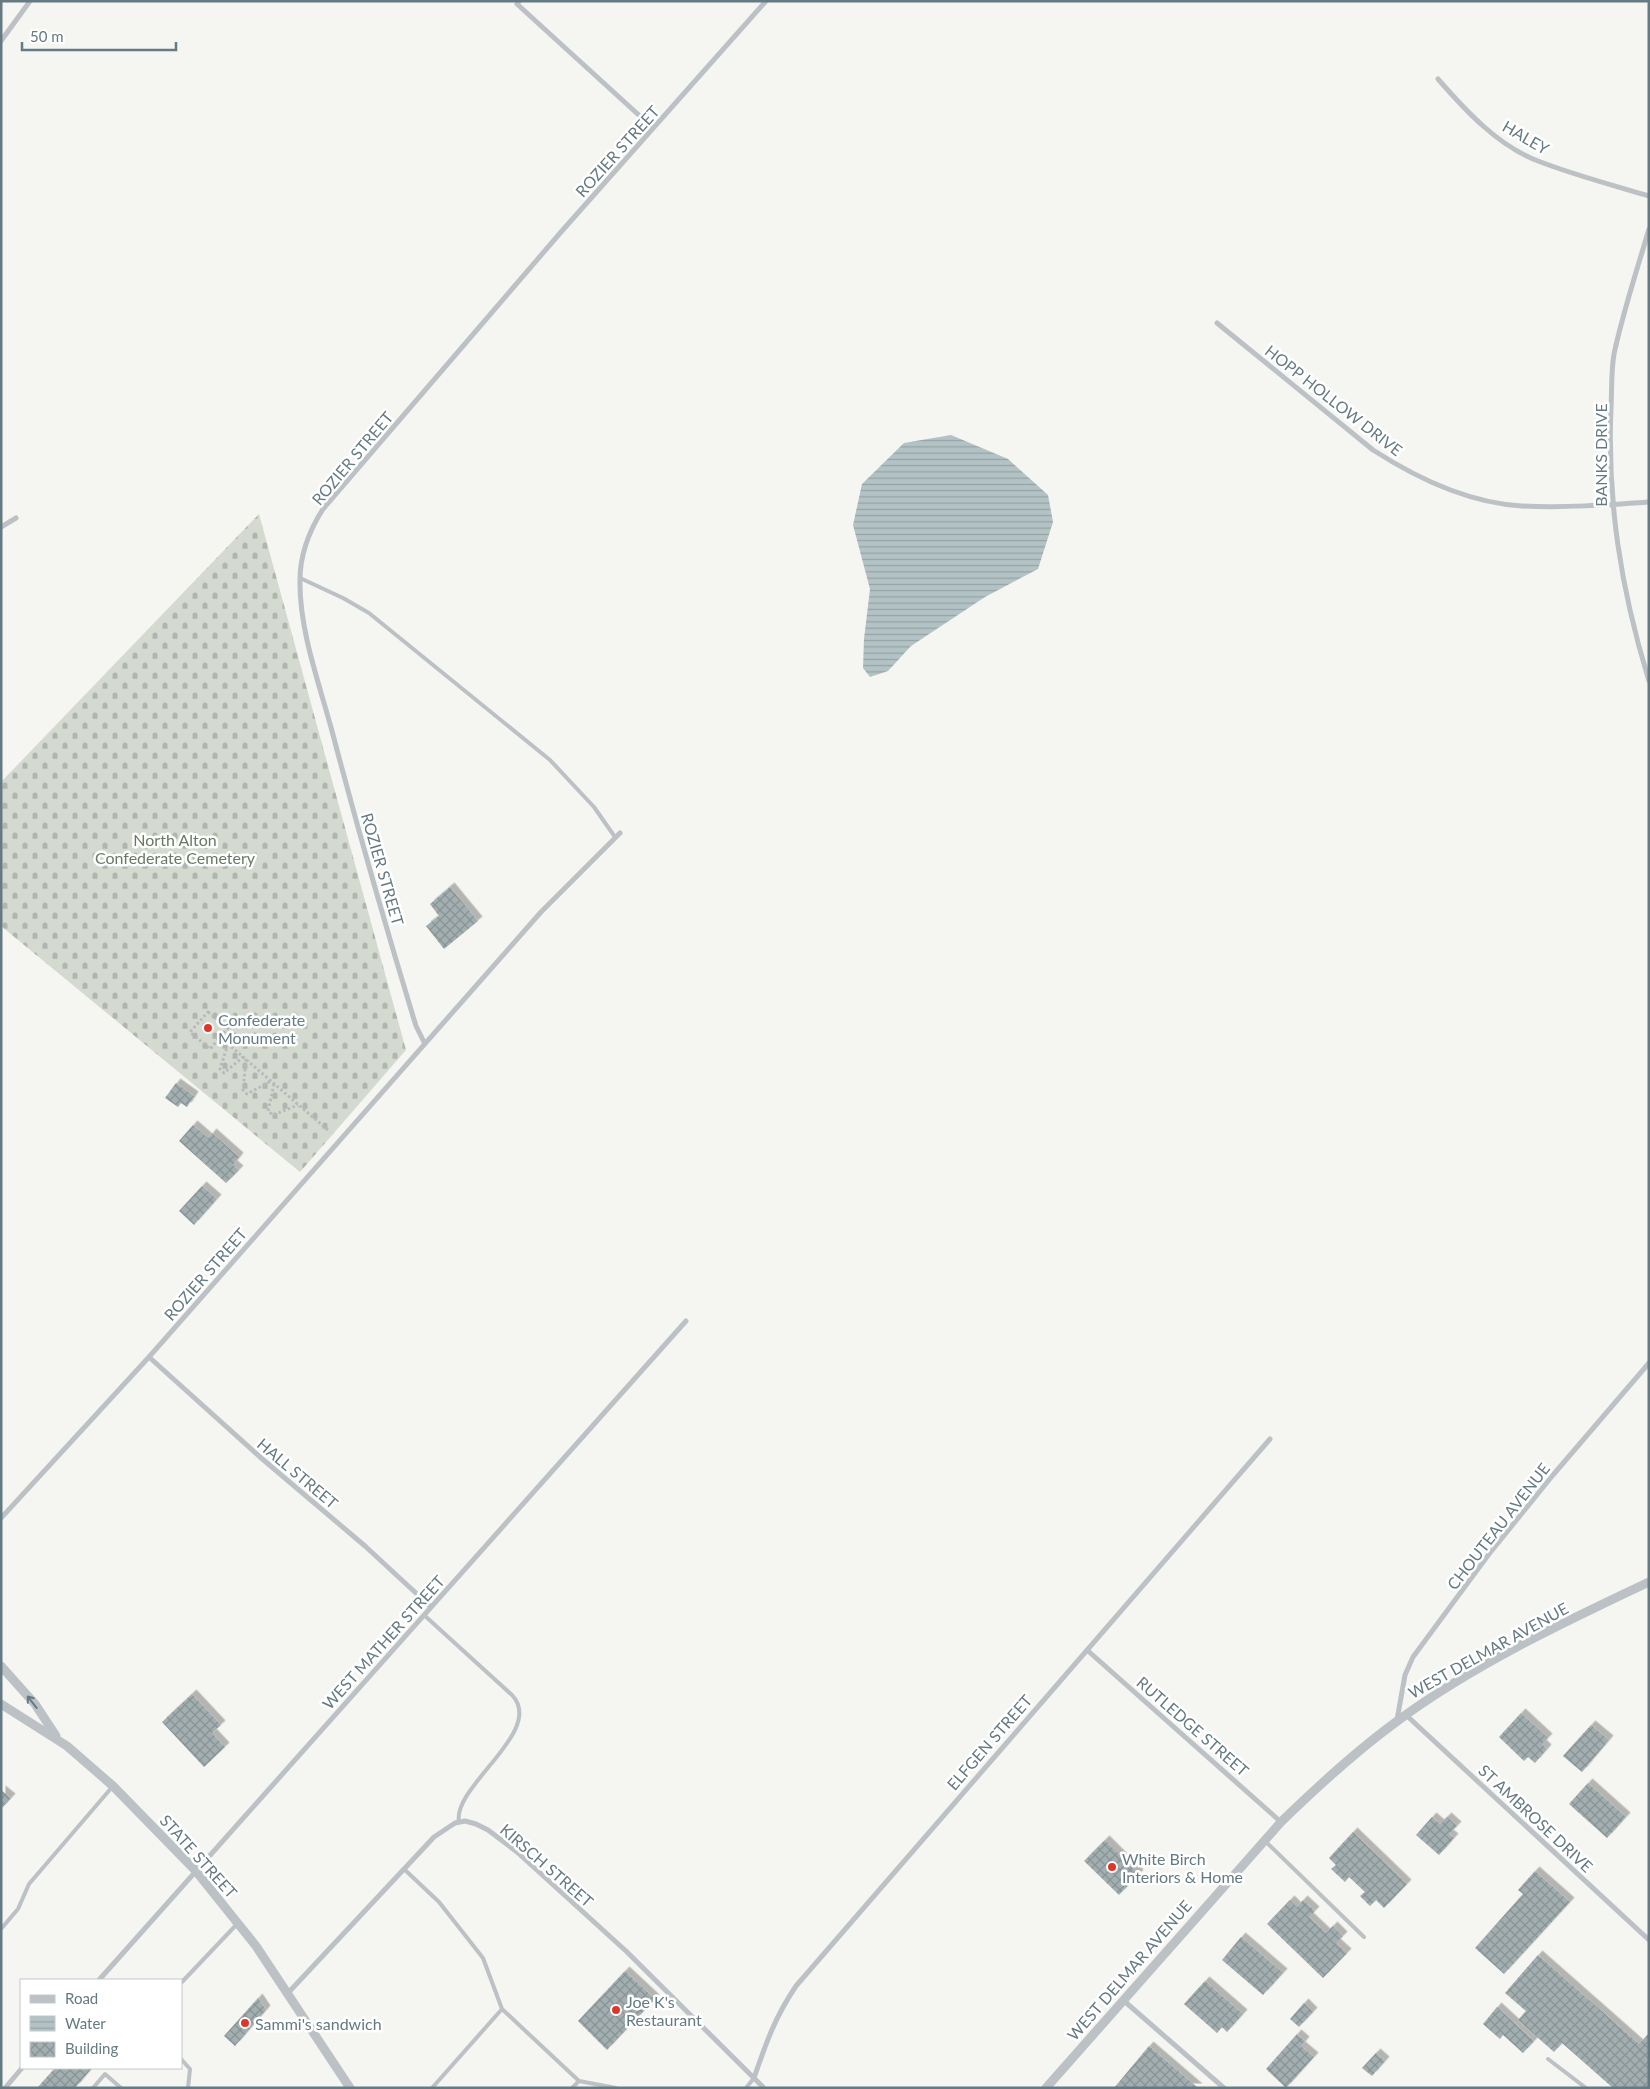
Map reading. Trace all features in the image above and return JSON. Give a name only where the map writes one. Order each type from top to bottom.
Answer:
[{"type":"street","points":[[1,41],[30,1]]},
{"type":"street","points":[[519,1],[517,4],[653,128]]},
{"type":"street","name":"ROZIER STREET","points":[[425,1044],[416,1026],[370,873],[313,659],[301,606],[300,578],[303,550],[312,528],[323,509],[555,239],[766,1]]},
{"type":"street","name":"HALEY","points":[[1438,78],[1459,103],[1483,125],[1509,145],[1537,161],[1649,196]]},
{"type":"street","name":"BANKS DRIVE","points":[[1649,229],[1614,355],[1610,446],[1612,505],[1620,569],[1634,634],[1649,681]]},
{"type":"street","name":"HOPP HOLLOW DRIVE","points":[[1217,323],[1373,450],[1429,482],[1475,497],[1522,506],[1612,505],[1649,502]]},
{"type":"street","points":[[1,527],[16,518]]},
{"type":"street","name":"ROZIER STREET","points":[[1,1518],[149,1357],[541,912],[620,833]]},
{"type":"street","name":"WEST MATHER STREET","points":[[100,1979],[686,1321]]},
{"type":"street","name":"HALL STREET","points":[[149,1357],[260,1457],[365,1546],[431,1607]]},
{"type":"street","name":"CHOUTEAU AVENUE","points":[[1397,1721],[1405,1675],[1413,1657],[1501,1540],[1553,1475],[1649,1364]]},
{"type":"street","name":"ELFGEN STREET","points":[[754,2078],[768,2035],[779,2011],[796,1986],[1270,1439]]},
{"type":"street","name":"WEST DELMAR AVENUE","points":[[1046,2088],[1264,1840],[1317,1786],[1397,1721],[1456,1682],[1513,1650],[1649,1582]]},
{"type":"street","name":"RUTLEDGE STREET","points":[[1087,1650],[1282,1822]]},
{"type":"street","name":"STATE STREET","points":[[1,1666],[35,1704],[59,1740],[113,1786],[195,1870],[238,1923],[288,1993],[350,2088]]},
{"type":"street","points":[[1,1704],[59,1740]]},
{"type":"street","name":"ST AMBROSE DRIVE","points":[[1406,1715],[1649,1940]]},
{"type":"street","name":"KIRSCH STREET","points":[[459,1822],[465,1821],[476,1824],[488,1830],[517,1852],[626,1951],[725,2047],[764,2088]]},
{"type":"street","points":[[288,1993],[434,1837],[459,1822]]},
{"type":"street","points":[[1123,1999],[1224,2088]]},
{"type":"street","points":[[5,2088],[21,2069]]},
{"type":"lane","points":[[300,578],[343,598],[369,613],[524,738],[574,783],[615,837]]},
{"type":"lane","points":[[424,1615],[512,1695],[518,1701],[520,1708],[516,1726],[506,1746],[463,1801],[458,1816],[459,1822]]},
{"type":"lane","points":[[1,1928],[18,1909],[29,1884],[113,1786]]},
{"type":"lane","points":[[1264,1840],[1364,1937]]},
{"type":"lane","points":[[404,1870],[439,1902],[483,1958],[502,2010],[579,2081],[616,2088]]},
{"type":"lane","points":[[182,1981],[238,1923]]},
{"type":"lane","points":[[432,2088],[502,2010]]},
{"type":"lane","points":[[1548,2059],[1586,2088]]},
{"type":"lane","points":[[182,2060],[190,2069],[188,2088]]},
{"type":"lane","points":[[93,2088],[105,2074],[121,2088]]},
{"type":"lane","points":[[746,2088],[754,2078]]},
{"type":"lane","points":[[572,2088],[579,2081]]},
{"type":"path","points":[[208,1012],[228,1028],[220,1038],[210,1049],[190,1032],[208,1012]]},
{"type":"path","points":[[220,1038],[340,1141]]},
{"type":"path","points":[[228,1044],[220,1069],[224,1073],[245,1058]]},
{"type":"path","points":[[245,1058],[243,1090],[247,1094],[273,1082]]},
{"type":"path","points":[[273,1082],[268,1111],[273,1115],[298,1104]]},
{"type":"green space","name":"North Alton Confederate Cemetery","points":[[259,514],[406,1050],[300,1172],[1,926],[1,782]]},
{"type":"water","points":[[951,435],[1008,459],[1048,495],[1053,522],[1038,569],[985,597],[911,646],[888,671],[870,677],[863,668],[864,639],[870,589],[853,525],[862,484],[904,443]]},
{"type":"building","points":[[450,887],[478,921],[444,949],[426,926],[439,916],[430,904]]},
{"type":"building","points":[[176,1083],[194,1096],[187,1107],[181,1103],[178,1107],[165,1098]]},
{"type":"building","points":[[193,1125],[208,1138],[212,1133],[239,1157],[233,1165],[239,1170],[226,1183],[179,1141]]},
{"type":"building","points":[[202,1186],[217,1199],[194,1225],[179,1211]]},
{"type":"building","points":[[192,1694],[221,1725],[212,1733],[225,1747],[204,1767],[162,1722]]},
{"type":"building","points":[[1521,1713],[1548,1738],[1542,1744],[1547,1749],[1535,1763],[1528,1757],[1524,1761],[1499,1737]]},
{"type":"building","points":[[1591,1725],[1609,1740],[1582,1772],[1563,1756]]},
{"type":"building","points":[[1588,1783],[1626,1817],[1607,1838],[1569,1804]]},
{"type":"building","points":[[1,1790],[11,1798],[1,1809]]},
{"type":"building","points":[[1432,1817],[1440,1824],[1447,1817],[1457,1826],[1449,1834],[1454,1838],[1439,1855],[1416,1835]]},
{"type":"building","points":[[1353,1832],[1407,1884],[1384,1908],[1376,1900],[1370,1906],[1360,1896],[1365,1892],[1349,1877],[1345,1882],[1331,1869],[1336,1865],[1329,1858]]},
{"type":"building","name":"White Birch Interiors & Home","points":[[1105,1840],[1139,1874],[1119,1895],[1084,1861]]},
{"type":"building","points":[[1535,1871],[1570,1902],[1504,1974],[1475,1948],[1523,1894],[1518,1890]]},
{"type":"building","points":[[1290,1900],[1297,1907],[1303,1900],[1315,1911],[1309,1917],[1326,1933],[1333,1926],[1343,1936],[1336,1943],[1347,1953],[1323,1978],[1267,1924]]},
{"type":"building","points":[[1241,1937],[1283,1973],[1263,1995],[1222,1960]]},
{"type":"building","points":[[1538,1955],[1639,2044],[1649,2033],[1649,2088],[1613,2088],[1562,2043],[1554,2052],[1518,2020],[1526,2011],[1505,1993]]},
{"type":"building","name":"Joe K's Restaurant","points":[[625,1971],[655,1999],[607,2050],[578,2021]]},
{"type":"building","points":[[1205,1981],[1243,2014],[1227,2032],[1222,2027],[1217,2033],[1184,2004]]},
{"type":"building","name":"Sammi's sandwich","points":[[258,1998],[266,2010],[235,2046],[224,2036]]},
{"type":"building","points":[[1304,2003],[1313,2012],[1299,2027],[1290,2019]]},
{"type":"building","points":[[1497,2007],[1534,2041],[1523,2053],[1503,2035],[1500,2039],[1483,2024]]},
{"type":"building","points":[[1297,2034],[1305,2041],[1301,2046],[1314,2057],[1286,2088],[1266,2069]]},
{"type":"building","points":[[1149,2046],[1198,2088],[1114,2088]]},
{"type":"building","points":[[1376,2053],[1385,2061],[1372,2076],[1362,2068]]},
{"type":"building","points":[[54,2069],[91,2069],[75,2088],[37,2088]]},
{"type":"place","name":"Confederate Monument","points":[[208,1028]]},
{"type":"place","name":"White Birch Interiors & Home","points":[[1112,1867]]},
{"type":"place","name":"Joe K's Restaurant","points":[[616,2010]]},
{"type":"place","name":"Sammi's sandwich","points":[[245,2023]]}]
